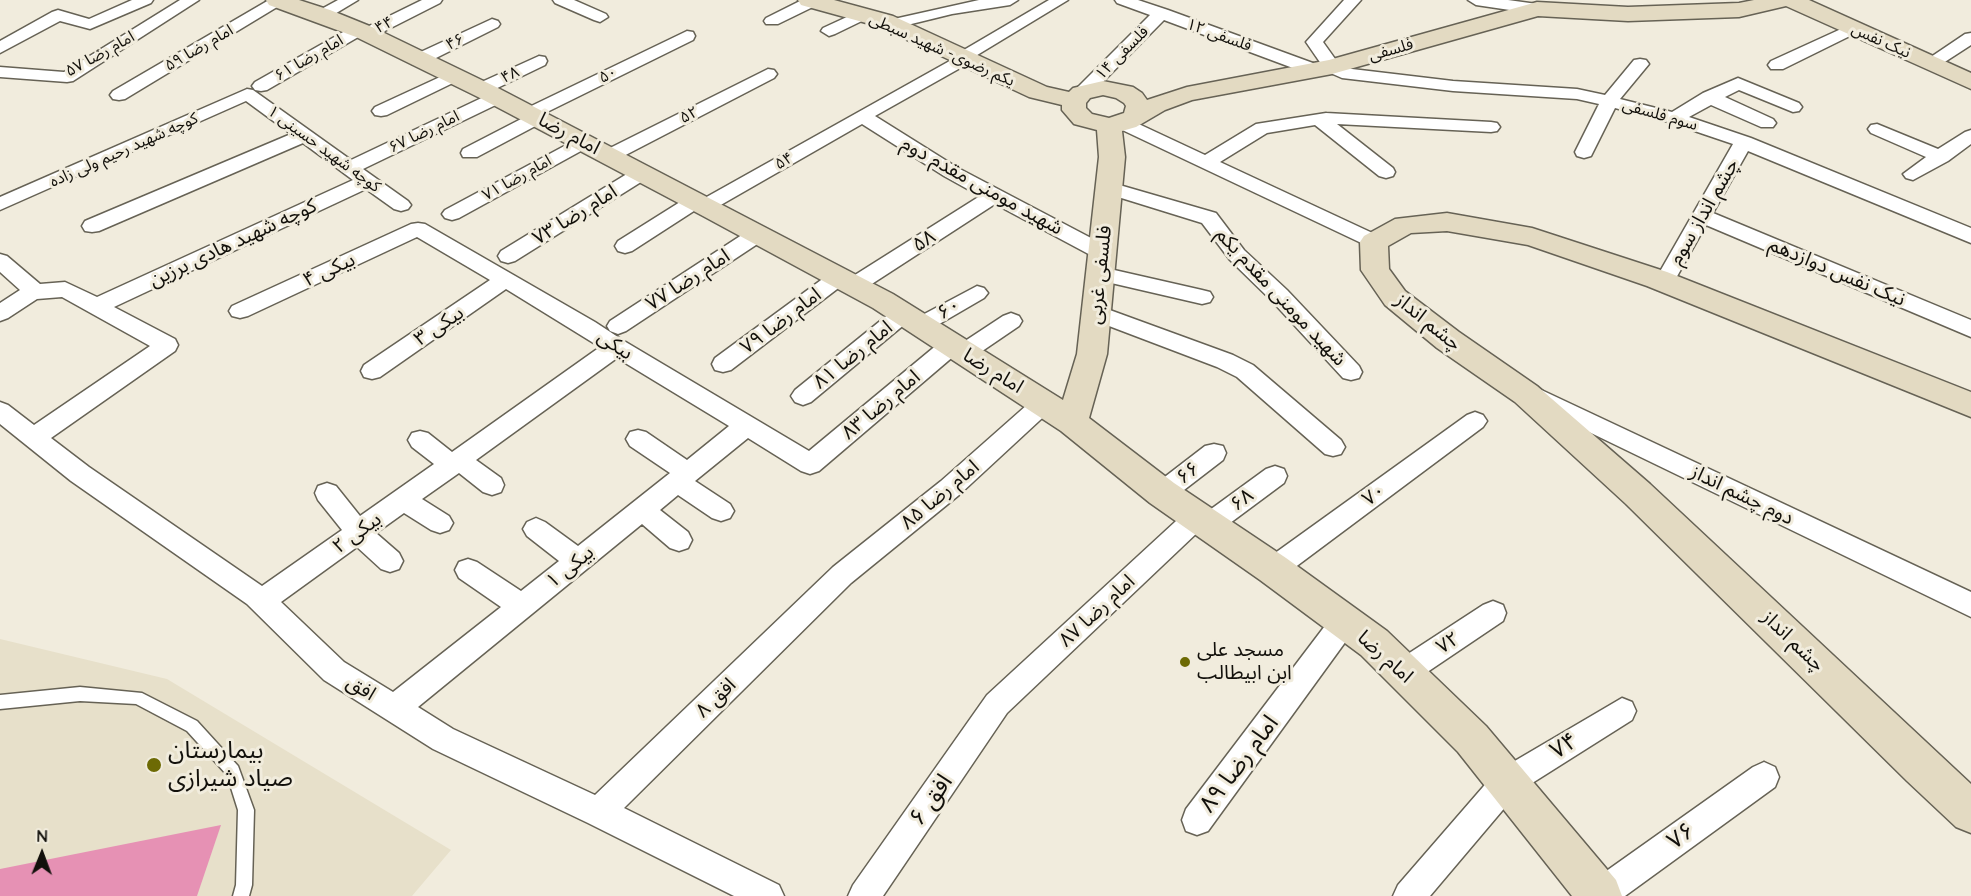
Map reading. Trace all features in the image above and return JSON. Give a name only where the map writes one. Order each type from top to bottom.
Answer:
[{"type":"street","points":[[0,48],[58,15],[90,24],[145,0]]},
{"type":"street","name":"امام رضا ۵۷","points":[[0,72],[67,77],[191,0]]},
{"type":"street","points":[[322,15],[350,0]]},
{"type":"street","name":"۴۴","points":[[363,32],[434,0]]},
{"type":"street","points":[[561,0],[600,17]]},
{"type":"street","points":[[891,24],[952,9],[1010,0]]},
{"type":"street","name":"۵۴","points":[[625,246],[862,116],[1060,0]]},
{"type":"street","name":"۱۲ فلسفی","points":[[1123,0],[1324,68]]},
{"type":"street","points":[[1324,68],[1314,42],[1353,0]]},
{"type":"street","points":[[1476,0],[1537,9]]},
{"type":"street","name":"فلسفی","points":[[1244,82],[1324,68],[1537,9],[1651,13],[1739,9],[1782,0]]},
{"type":"street","name":"نیک نفس","points":[[1791,0],[1971,82]]},
{"type":"street","name":"امام رضا","points":[[278,1],[322,15],[363,32],[489,93],[700,203],[912,319],[1044,403],[1072,422],[1162,493],[1273,569],[1374,643],[1472,739],[1599,896]]},
{"type":"street","name":"۵۹ امام رضا","points":[[119,94],[278,1]]},
{"type":"street","points":[[772,21],[811,1]]},
{"type":"street","name":"یکم رضوی- شهید سبطی","points":[[811,1],[855,8],[891,24],[959,61],[1038,92],[1086,94]]},
{"type":"street","points":[[829,31],[855,8]]},
{"type":"street","name":"۱۴ فلسفی","points":[[1086,94],[1162,13]]},
{"type":"street","name":"۴۶","points":[[418,60],[492,24]]},
{"type":"street","points":[[1776,65],[1852,29]]},
{"type":"street","name":"امام رضا ۶۱","points":[[254,90],[363,32]]},
{"type":"street","name":"۵۰","points":[[470,153],[533,116],[687,36]]},
{"type":"street","points":[[1930,63],[1971,38]]},
{"type":"street","name":"۴۸","points":[[489,93],[539,61]]},
{"type":"street","points":[[1584,152],[1609,100],[1640,64]]},
{"type":"street","name":"سوم فلسفی","points":[[1324,68],[1348,74],[1453,86],[1577,94],[1609,100],[1674,118],[1744,142],[1971,236]]},
{"type":"street","name":"۵۲","points":[[596,149],[768,74]]},
{"type":"street","points":[[381,111],[453,76]]},
{"type":"street","points":[[1244,82],[1171,82],[1086,94],[1074,110],[1083,119],[1122,122],[1374,242],[1404,225],[1447,222],[1532,237],[1664,282],[1971,405]]},
{"type":"street","points":[[1122,122],[1156,105],[1187,94],[1244,82]]},
{"type":"street","points":[[1674,118],[1738,83],[1793,106]]},
{"type":"street","name":"کوچه شهید حسینی ۱","points":[[254,90],[305,135],[401,205]]},
{"type":"street","name":"کوچه شهید رحیم ولی زاده","points":[[0,204],[254,90]]},
{"type":"street","name":"فلسفی غربی","points":[[1072,422],[1092,354],[1112,157],[1122,122],[1138,106],[1133,98],[1124,92],[1086,94]]},
{"type":"street","name":"امام رضا ۶۷","points":[[351,167],[489,93]]},
{"type":"street","points":[[1709,97],[1767,123]]},
{"type":"street","name":"شهید مومنی مقدم دوم","points":[[862,116],[951,172],[995,195],[1102,263],[1202,297]]},
{"type":"street","points":[[1206,162],[1262,128],[1319,119],[1410,121],[1491,127]]},
{"type":"street","points":[[1319,119],[1386,172]]},
{"type":"street","points":[[1920,134],[1934,161]]},
{"type":"street","points":[[92,226],[305,135]]},
{"type":"street","points":[[1872,135],[1934,161]]},
{"type":"street","points":[[1934,161],[1971,136]]},
{"type":"street","name":"چشم انداز سوم","points":[[1664,282],[1744,142]]},
{"type":"street","name":"امام رضا ۷۱","points":[[452,214],[596,149]]},
{"type":"street","name":"امام رضا ۷۳","points":[[508,256],[642,173]]},
{"type":"street","name":"کوچه شهید هادی برزین","points":[[98,306],[369,180]]},
{"type":"street","name":"شهید مومنی مقدم یکم","points":[[1109,188],[1209,218],[1237,255],[1279,295],[1352,372]]},
{"type":"street","name":"۵۸","points":[[846,282],[995,195]]},
{"type":"street","name":"نیک نفس دوازدهم","points":[[1702,216],[1971,329]]},
{"type":"street","name":"بیکی","points":[[418,229],[587,327],[617,337],[746,426],[810,464]]},
{"type":"street","name":"۴ بیکی","points":[[240,311],[418,229]]},
{"type":"street","name":"امام رضا ۷۷","points":[[617,337],[758,234]]},
{"type":"street","name":"چشم انداز","points":[[1374,242],[1375,270],[1395,298],[1448,340],[1514,385],[1638,494],[1920,767],[1971,812]]},
{"type":"street","points":[[0,261],[32,289],[32,292]]},
{"type":"street","name":"۳ بیکی","points":[[372,371],[505,280]]},
{"type":"street","name":"امام رضا ۷۹","points":[[723,364],[846,282]]},
{"type":"street","points":[[0,313],[32,292],[65,289],[167,345],[34,437]]},
{"type":"street","name":"۶۰","points":[[912,319],[977,293]]},
{"type":"street","points":[[1096,313],[1225,361],[1245,371],[1333,447]]},
{"type":"street","name":"امام رضا ۸۱","points":[[803,396],[912,319]]},
{"type":"street","name":"امام رضا ۸۳","points":[[810,464],[958,349],[1011,321]]},
{"type":"street","name":"۲ بیکی","points":[[262,601],[455,463],[617,337]]},
{"type":"street","name":"دوم چشم انداز","points":[[1514,385],[1971,606]]},
{"type":"street","name":"امام رضا ۸۵","points":[[833,584],[950,488],[1044,403]]},
{"type":"street","name":"افق","points":[[0,411],[80,474],[262,601],[334,671],[394,709],[443,739],[542,788],[599,812],[768,896]]},
{"type":"street","name":"۷۰","points":[[1273,569],[1475,421]]},
{"type":"street","name":"۱ بیکی","points":[[394,709],[746,426]]},
{"type":"street","points":[[420,440],[492,485]]},
{"type":"street","points":[[638,440],[721,511]]},
{"type":"street","name":"۶۶","points":[[1162,493],[1214,453]]},
{"type":"street","name":"۶۸","points":[[1203,521],[1275,476]]},
{"type":"street","points":[[327,493],[358,532],[390,561]]},
{"type":"street","points":[[404,500],[440,523]]},
{"type":"street","points":[[642,510],[679,540]]},
{"type":"street","name":"امام رضا ۸۷","points":[[997,704],[1203,521]]},
{"type":"street","points":[[536,529],[578,561]]},
{"type":"street","points":[[468,570],[522,606]]},
{"type":"street","name":"افق ۸","points":[[599,812],[833,584]]},
{"type":"street","name":"۷۲","points":[[1404,672],[1493,613]]},
{"type":"street","name":"امام رضا ۸۹","points":[[1197,820],[1344,622]]},
{"type":"street","name":"افق ۶","points":[[864,896],[997,704]]},
{"type":"street","name":"۷۴","points":[[1409,896],[1507,782],[1622,711]]},
{"type":"street","name":"چشم انداز","points":[[1920,767],[1971,829]]},
{"type":"street","name":"۷۶","points":[[1599,896],[1764,777]]},
{"type":"lane","points":[[0,702],[80,694],[137,698],[192,726],[233,771],[246,810],[244,885],[241,896]]},
{"type":"shaded area","name":"بیمارستان صیاد شیرازی","points":[[0,639],[167,679],[451,850],[412,896],[0,896]]},
{"type":"building","name":"بیمارستان صیاد شیرازی","points":[[221,825],[197,896],[0,896],[0,869]]},
{"type":"place","name":"مسجد علی ابن ابیطالب","points":[[1185,662]]},
{"type":"place","name":"بیمارستان صیاد شیرازی","points":[[154,765]]}]
